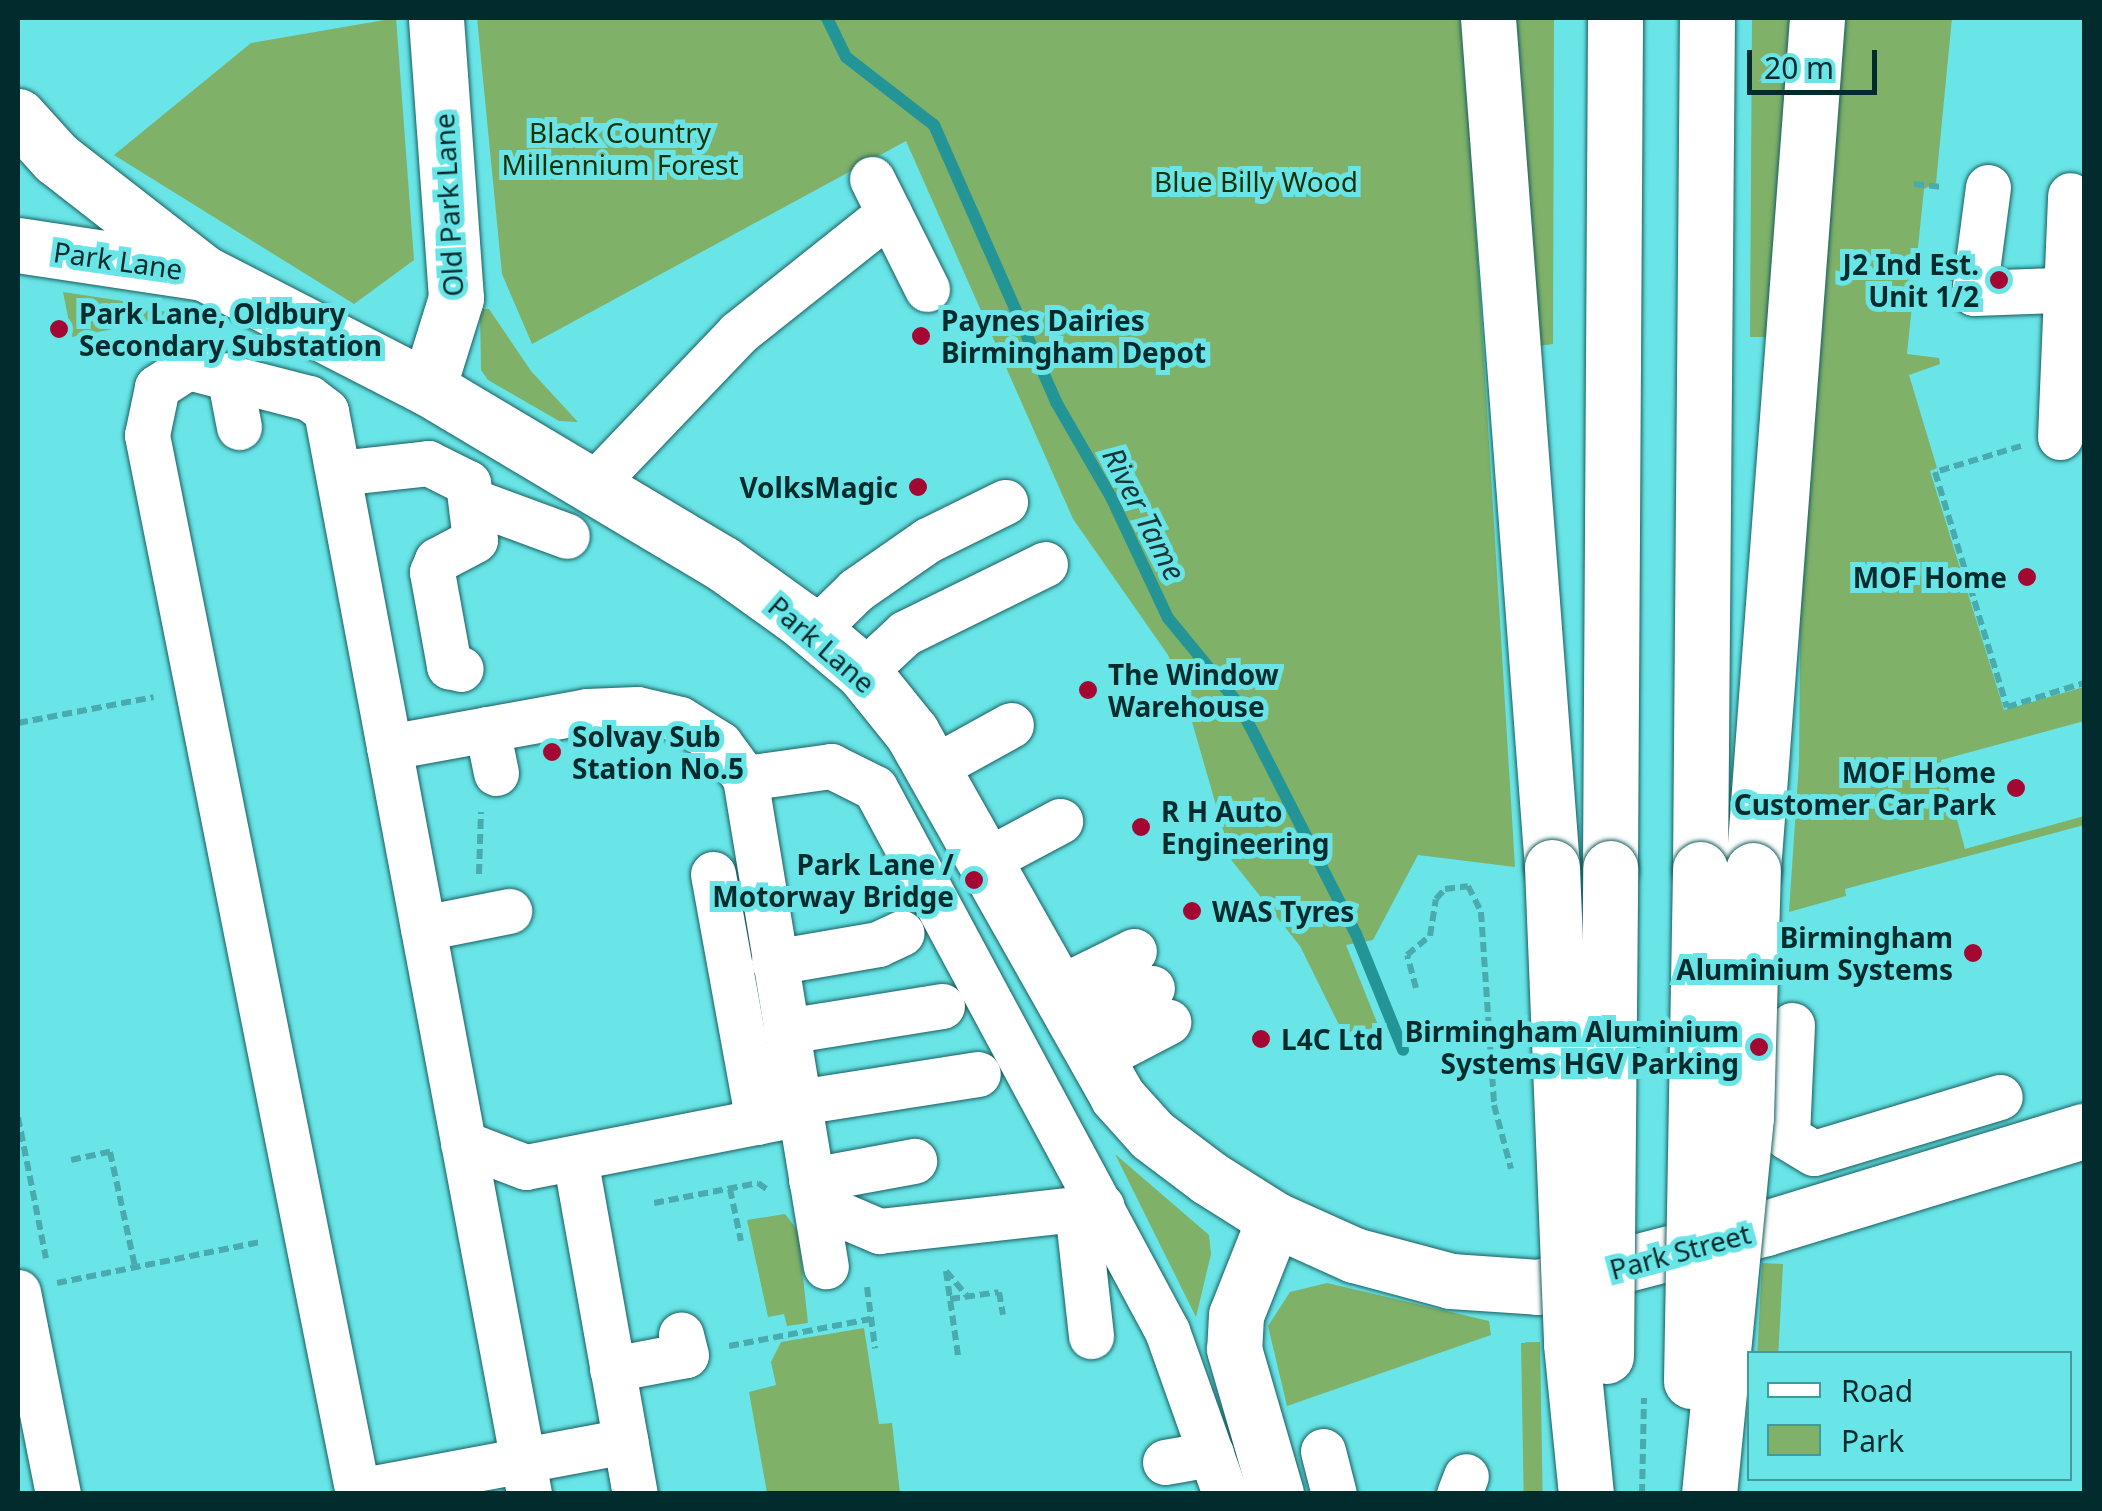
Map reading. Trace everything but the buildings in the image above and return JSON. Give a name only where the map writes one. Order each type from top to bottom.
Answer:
[{"type":"main road","name":"Old Park Lane","points":[[428,388],[456,298],[436,18]]},
{"type":"main road","points":[[1488,18],[1552,867],[1571,1344],[1586,1494]]},
{"type":"main road","points":[[1603,1494],[1615,18]]},
{"type":"main road","points":[[1689,1494],[1708,18]]},
{"type":"main road","points":[[1710,1494],[1746,1117],[1753,870],[1816,18]]},
{"type":"main road","points":[[18,116],[56,158],[204,273]]},
{"type":"main road","name":"Park Lane","points":[[18,245],[204,273],[428,388],[722,562],[814,631],[863,672],[934,768],[1074,1026],[1152,1135],[1274,1219]]},
{"type":"main road","name":"Park Street","points":[[1274,1219],[1354,1255],[1451,1281],[1538,1286],[1818,1214],[2084,1131]]},
{"type":"main road","points":[[1274,1219],[1236,1315],[1234,1349],[1276,1494]]},
{"type":"street","points":[[1988,187],[1974,293],[2075,290]]},
{"type":"street","points":[[2060,436],[2075,290],[2070,195]]},
{"type":"street","points":[[592,486],[738,333],[880,196],[927,289]]},
{"type":"street","points":[[526,1476],[464,1142],[444,923],[389,747],[326,411],[308,398],[188,366],[158,387],[147,435],[358,1492],[437,1463],[526,1476],[625,1440]]},
{"type":"street","points":[[229,375],[239,427]]},
{"type":"street","points":[[338,474],[428,463],[456,473],[472,501],[475,540],[437,560],[432,572],[449,666],[462,669]]},
{"type":"street","points":[[472,501],[567,536]]},
{"type":"street","points":[[814,631],[856,590],[928,540],[1005,502]]},
{"type":"street","points":[[863,672],[905,633],[1045,564]]},
{"type":"street","points":[[389,747],[638,709],[680,720],[720,744],[745,778],[774,962],[748,1036]]},
{"type":"street","points":[[934,768],[1011,725]]},
{"type":"street","points":[[472,732],[496,773]]},
{"type":"street","points":[[745,778],[831,766],[875,788],[1090,1207],[1167,1331],[1218,1474]]},
{"type":"street","points":[[986,860],[1060,822]]},
{"type":"street","points":[[714,874],[748,1036],[786,1112],[803,1194],[845,1267]]},
{"type":"street","points":[[444,923],[509,911]]},
{"type":"street","points":[[774,962],[878,944],[902,933]]},
{"type":"street","points":[[1074,1026],[1151,987],[1074,1026]]},
{"type":"street","points":[[748,1036],[942,1006]]},
{"type":"street","points":[[1792,1025],[1787,1136],[1814,1153],[1997,1084],[2014,1150]]},
{"type":"street","points":[[464,1142],[526,1167],[978,1074]]},
{"type":"street","points":[[575,1158],[635,1494]]},
{"type":"street","points":[[803,1194],[914,1161]]},
{"type":"street","points":[[803,1194],[879,1231],[1090,1207]]},
{"type":"street","points":[[1090,1207],[1091,1336]]},
{"type":"street","points":[[34,1288],[58,1494]]},
{"type":"street","points":[[612,1369],[686,1355],[695,1342]]},
{"type":"street","points":[[1165,1462],[1218,1474]]},
{"type":"path","points":[[2060,436],[1935,472],[2006,707],[2084,683]]},
{"type":"path","points":[[18,723],[158,696]]},
{"type":"path","points":[[444,923],[476,904],[484,829],[470,752],[472,732]]},
{"type":"path","points":[[1416,988],[1407,955],[1430,936],[1436,899],[1445,888],[1468,886],[1481,912],[1494,1105],[1514,1185]]},
{"type":"path","points":[[70,1160],[110,1152],[135,1267]]},
{"type":"path","points":[[654,1203],[758,1183],[803,1194]]},
{"type":"path","points":[[730,1189],[741,1241]]},
{"type":"path","points":[[257,1224],[264,1260]]},
{"type":"path","points":[[34,1288],[261,1242]]},
{"type":"path","points":[[845,1267],[870,1319],[875,1348]]},
{"type":"path","points":[[946,1271],[958,1355]]},
{"type":"path","points":[[950,1300],[999,1292],[1002,1314]]},
{"type":"path","points":[[695,1342],[870,1319]]},
{"type":"green space","points":[[396,18],[414,260],[354,304],[114,155],[251,43]]},
{"type":"green space","points":[[477,18],[1463,18],[1515,867],[1418,855],[1373,940],[1346,945],[1378,1025],[1347,1041],[1300,946],[1232,861],[1182,687],[1168,655],[1073,519],[906,141],[532,344],[502,274]]},
{"type":"green space","points":[[1507,18],[1554,18],[1553,344],[1531,347]]},
{"type":"green space","points":[[1752,18],[1794,18],[1766,337],[1750,337]]},
{"type":"green space","points":[[1838,18],[1952,18],[1936,183],[1924,189],[1907,354],[1939,358],[1940,364],[1909,375],[1937,468],[1930,471],[2004,710],[2084,687],[2084,721],[1941,760],[1965,849],[2084,816],[2084,825],[1845,889],[1846,896],[1789,912],[1799,763],[1801,547]]},
{"type":"green space","points":[[63,292],[136,303],[180,316],[72,337]]},
{"type":"green space","points":[[480,309],[489,309],[531,371],[578,422],[559,421],[488,380],[481,370]]},
{"type":"green space","points":[[1115,1154],[1209,1235],[1211,1254],[1196,1317]]},
{"type":"green space","points":[[785,1214],[798,1231],[808,1323],[787,1326],[784,1314],[768,1317],[747,1220]]},
{"type":"green space","points":[[1762,1263],[1783,1264],[1778,1351],[1757,1351]]},
{"type":"green space","points":[[1327,1283],[1489,1321],[1491,1335],[1287,1406],[1268,1326],[1290,1292]]},
{"type":"green space","points":[[864,1328],[879,1424],[892,1423],[900,1493],[767,1493],[749,1392],[776,1385],[771,1362],[781,1342]]},
{"type":"green space","points":[[1521,1342],[1540,1342],[1543,1493],[1524,1493]]},
{"type":"waterway","name":"River Tame","points":[[827,18],[846,57],[934,125],[1056,402],[1111,497],[1168,618],[1237,702],[1356,934],[1403,1050]]},
{"type":"place","name":"J2 Ind Est. Unit 1/2","points":[[1999,280]]},
{"type":"place","name":"Park Lane, Oldbury Secondary Substation","points":[[59,329]]},
{"type":"place","name":"Paynes Dairies Birmingham Depot","points":[[921,336]]},
{"type":"place","name":"VolksMagic","points":[[918,487]]},
{"type":"place","name":"MOF Home","points":[[2027,577]]},
{"type":"place","name":"The Window Warehouse","points":[[1088,690]]},
{"type":"place","name":"Solvay Sub Station No.5","points":[[552,752]]},
{"type":"place","name":"MOF Home Customer Car Park","points":[[2016,788]]},
{"type":"place","name":"R H Auto Engineering","points":[[1141,827]]},
{"type":"place","name":"Park Lane / Motorway Bridge","points":[[974,880]]},
{"type":"place","name":"WAS Tyres","points":[[1192,911]]},
{"type":"place","name":"Birmingham Aluminium Systems","points":[[1973,953]]},
{"type":"place","name":"L4C Ltd","points":[[1261,1039]]},
{"type":"place","name":"Birmingham Aluminium Systems HGV Parking","points":[[1759,1047]]},
{"type":"park label","name":"Black Country Millennium Forest","points":[[620,148]]},
{"type":"park label","name":"Blue Billy Wood","points":[[1256,181]]}]
